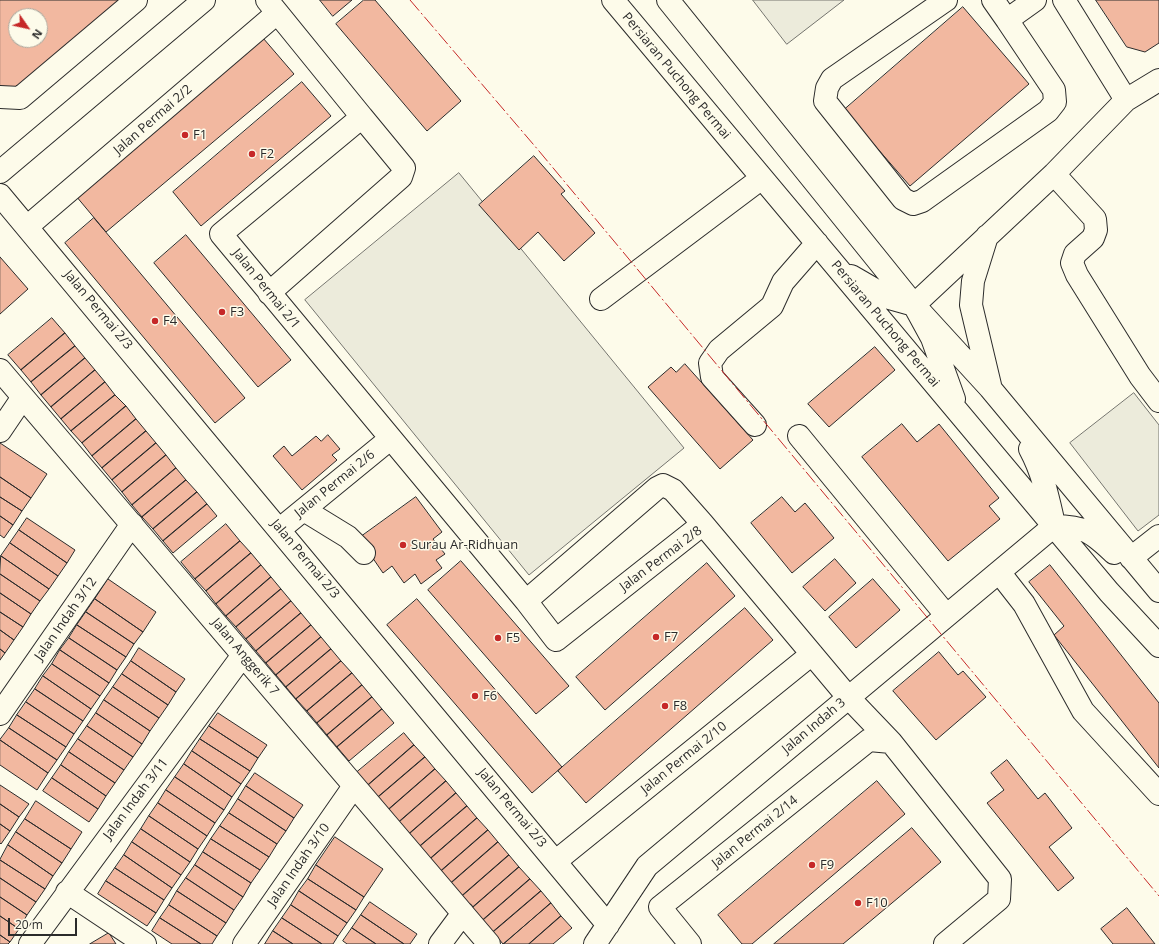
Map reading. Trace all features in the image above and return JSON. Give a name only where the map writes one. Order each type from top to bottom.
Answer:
[{"type":"street","points":[[0,97],[20,98],[136,0]]},
{"type":"street","points":[[0,172],[204,0]]},
{"type":"street","name":"Persiaran Puchong Permai","points":[[612,0],[1109,592],[1159,646]]},
{"type":"street","points":[[668,0],[914,305],[990,388],[1156,588]]},
{"type":"street","points":[[946,0],[832,79],[827,88],[825,101],[903,199],[913,204],[922,201],[1048,111],[1054,102],[1054,90],[993,0]]},
{"type":"street","points":[[1007,20],[1035,0]]},
{"type":"street","points":[[1064,0],[1126,100]]},
{"type":"street","points":[[270,293],[401,177],[404,168],[272,6]]},
{"type":"street","name":"Jalan Permai 2/2","points":[[28,226],[272,6]]},
{"type":"street","points":[[914,305],[987,235],[1054,174],[1126,100],[1159,80]]},
{"type":"street","name":"Jalan Permai 2/1","points":[[362,117],[221,234],[526,601]]},
{"type":"street","points":[[1054,174],[1095,220],[1096,230],[1093,238],[1075,254],[1072,263],[1140,376],[1159,401]]},
{"type":"street","points":[[601,299],[762,178]]},
{"type":"street","name":"Jalan Permai 2/3","points":[[0,195],[28,226],[608,925]]},
{"type":"street","points":[[987,235],[974,281],[971,305],[990,388]]},
{"type":"street","points":[[756,425],[712,377],[710,363],[719,350],[772,306],[783,282],[817,243]]},
{"type":"street","points":[[838,268],[890,298],[914,305],[932,338],[958,411]]},
{"type":"street","name":"Jalan Anggerik 7","points":[[0,370],[489,944]]},
{"type":"street","points":[[0,431],[23,397]]},
{"type":"street","points":[[1008,410],[1039,466],[1046,487],[1054,526],[1073,526],[1084,529],[1101,540],[1156,588]]},
{"type":"street","points":[[800,436],[946,615]]},
{"type":"street","name":"Jalan Permai 2/6","points":[[280,529],[390,439]]},
{"type":"street","points":[[526,601],[652,492],[663,485],[673,490],[703,524]]},
{"type":"street","points":[[304,510],[348,537],[364,553]]},
{"type":"street","name":"Jalan Indah 3/12","points":[[0,714],[132,524]]},
{"type":"street","name":"Jalan Permai 2/8","points":[[526,601],[556,640],[703,524],[848,697]]},
{"type":"street","name":"Jalan Indah 3","points":[[595,944],[647,866],[1054,526]]},
{"type":"street","points":[[1131,558],[1159,536]]},
{"type":"street","points":[[998,572],[1024,604],[1083,711],[1159,794]]},
{"type":"street","name":"Jalan Permai 2/10","points":[[556,861],[812,654]]},
{"type":"street","name":"Jalan Indah 3/11","points":[[30,944],[243,655]]},
{"type":"street","points":[[848,697],[892,742],[1000,879],[999,899],[945,944]]},
{"type":"street","name":"Jalan Permai 2/14","points":[[660,907],[870,740],[892,742]]},
{"type":"street","name":"Jalan Indah 3/10","points":[[244,944],[354,786]]},
{"type":"street","points":[[68,892],[145,944]]},
{"type":"street","points":[[627,896],[660,907],[690,944]]},
{"type":"street","points":[[440,944],[463,913]]},
{"type":"shaded area","points":[[753,0],[844,0],[787,44]]},
{"type":"shaded area","points":[[459,173],[684,448],[529,575],[305,300]]},
{"type":"shaded area","points":[[1134,393],[1159,425],[1159,515],[1138,531],[1070,443]]},
{"type":"building","points":[[0,0],[127,0],[20,89],[0,87]]},
{"type":"building","points":[[320,0],[352,0],[333,16]]},
{"type":"building","points":[[364,0],[375,0],[461,101],[427,131],[336,24]]},
{"type":"building","points":[[1096,0],[1159,0],[1159,43],[1145,52],[1127,47]]},
{"type":"building","points":[[963,7],[1029,84],[910,186],[844,110]]},
{"type":"building","name":"F1","points":[[263,38],[294,74],[106,232],[76,196]]},
{"type":"building","name":"F2","points":[[302,82],[331,116],[201,226],[173,192]]},
{"type":"building","points":[[534,156],[565,191],[561,194],[595,233],[564,261],[538,232],[519,250],[479,205]]},
{"type":"building","name":"F4","points":[[94,218],[245,398],[215,423],[65,243]]},
{"type":"building","name":"F3","points":[[186,235],[291,360],[258,387],[154,263]]},
{"type":"building","points":[[0,257],[28,289],[0,314]]},
{"type":"building","points":[[52,318],[65,333],[21,370],[8,355]]},
{"type":"building","points":[[65,333],[75,346],[31,382],[21,370]]},
{"type":"building","points":[[75,346],[85,358],[41,395],[31,382]]},
{"type":"building","points":[[875,347],[895,370],[829,427],[808,404]]},
{"type":"building","points":[[85,358],[95,370],[51,407],[41,395]]},
{"type":"building","points":[[685,364],[753,440],[720,469],[648,387],[671,367],[676,372]]},
{"type":"building","points":[[95,370],[105,382],[61,419],[51,407]]},
{"type":"building","points":[[105,382],[115,395],[71,431],[61,419]]},
{"type":"building","points":[[115,395],[126,406],[82,443],[71,431]]},
{"type":"building","points":[[126,406],[136,419],[92,456],[82,443]]},
{"type":"building","points":[[136,419],[146,431],[102,468],[92,456]]},
{"type":"building","points":[[902,424],[917,442],[939,424],[999,498],[989,506],[1000,519],[948,561],[862,457]]},
{"type":"building","points":[[146,431],[156,443],[112,480],[102,468]]},
{"type":"building","points":[[328,435],[340,449],[332,455],[337,460],[302,490],[273,456],[284,446],[292,456],[316,436],[321,441]]},
{"type":"building","points":[[0,443],[47,474],[31,498],[0,477]]},
{"type":"building","points":[[156,443],[166,455],[122,492],[112,480]]},
{"type":"building","points":[[166,455],[176,468],[132,505],[122,492]]},
{"type":"building","points":[[176,468],[186,480],[142,517],[132,505]]},
{"type":"building","points":[[0,477],[31,498],[22,511],[0,497]]},
{"type":"building","points":[[186,480],[197,492],[153,529],[142,517]]},
{"type":"building","points":[[197,492],[207,504],[163,541],[153,529]]},
{"type":"building","points":[[0,497],[22,511],[13,525],[0,516]]},
{"type":"building","name":"Surau Ar-Ridhuan","points":[[416,497],[442,532],[433,539],[445,554],[436,560],[442,568],[421,584],[415,574],[404,583],[392,566],[383,573],[370,554],[362,536]]},
{"type":"building","points":[[782,497],[795,512],[805,503],[834,538],[792,573],[751,523]]},
{"type":"building","points":[[207,504],[217,516],[173,553],[163,541]]},
{"type":"building","points":[[0,516],[13,525],[4,538],[0,535]]},
{"type":"building","points":[[27,518],[75,550],[67,563],[19,530]]},
{"type":"building","points":[[226,524],[240,541],[195,579],[181,562]]},
{"type":"building","points":[[19,530],[67,563],[58,576],[10,543]]},
{"type":"building","points":[[240,541],[251,553],[206,591],[195,579]]},
{"type":"building","points":[[10,543],[58,576],[49,589],[1,556]]},
{"type":"building","points":[[251,553],[261,565],[216,604],[206,591]]},
{"type":"building","points":[[1,556],[49,589],[40,601],[0,574]]},
{"type":"building","points":[[835,559],[856,583],[825,611],[803,587]]},
{"type":"building","name":"F5","points":[[461,561],[569,686],[536,714],[428,590]]},
{"type":"building","name":"F7","points":[[707,563],[735,596],[605,710],[576,677]]},
{"type":"building","points":[[261,565],[271,577],[226,616],[216,604]]},
{"type":"building","points":[[1050,565],[1159,703],[1159,768],[1054,635],[1064,626],[1029,582]]},
{"type":"building","points":[[0,574],[40,601],[31,614],[0,593]]},
{"type":"building","points":[[271,577],[281,589],[236,627],[226,616]]},
{"type":"building","points":[[108,579],[156,612],[143,632],[95,599]]},
{"type":"building","points":[[873,579],[900,610],[856,648],[829,617]]},
{"type":"building","points":[[281,589],[291,601],[246,639],[236,627]]},
{"type":"building","points":[[0,593],[31,614],[23,627],[0,612]]},
{"type":"building","points":[[95,599],[143,632],[134,644],[86,612]]},
{"type":"building","name":"F6","points":[[417,599],[562,767],[532,793],[387,625]]},
{"type":"building","points":[[291,601],[301,613],[256,651],[246,639]]},
{"type":"building","name":"F8","points":[[745,608],[773,640],[586,803],[558,771]]},
{"type":"building","points":[[0,612],[23,627],[14,640],[0,630]]},
{"type":"building","points":[[86,612],[134,644],[126,657],[77,625]]},
{"type":"building","points":[[301,613],[311,625],[266,663],[256,651]]},
{"type":"building","points":[[77,625],[126,657],[117,670],[69,638]]},
{"type":"building","points":[[311,625],[321,637],[276,675],[266,663]]},
{"type":"building","points":[[0,630],[14,640],[5,653],[0,649]]},
{"type":"building","points":[[321,637],[331,649],[286,687],[276,675]]},
{"type":"building","points":[[69,638],[117,670],[109,683],[60,650]]},
{"type":"building","points":[[139,648],[185,679],[176,692],[131,661]]},
{"type":"building","points":[[0,649],[5,653],[0,660]]},
{"type":"building","points":[[331,649],[341,661],[296,699],[286,687]]},
{"type":"building","points":[[60,650],[109,683],[100,696],[52,664]]},
{"type":"building","points":[[939,652],[958,675],[963,671],[986,697],[936,740],[893,691]]},
{"type":"building","points":[[131,661],[176,692],[168,705],[122,674]]},
{"type":"building","points":[[341,661],[352,673],[307,711],[296,699]]},
{"type":"building","points":[[52,664],[100,696],[91,709],[43,676]]},
{"type":"building","points":[[352,673],[362,685],[317,723],[307,711]]},
{"type":"building","points":[[122,674],[168,705],[159,718],[113,687]]},
{"type":"building","points":[[43,676],[91,709],[83,721],[35,689]]},
{"type":"building","points":[[362,685],[372,697],[327,735],[317,723]]},
{"type":"building","points":[[113,687],[159,718],[150,731],[104,700]]},
{"type":"building","points":[[35,689],[83,721],[74,734],[26,702]]},
{"type":"building","points":[[372,697],[382,709],[337,747],[327,735]]},
{"type":"building","points":[[104,700],[150,731],[142,744],[96,713]]},
{"type":"building","points":[[26,702],[74,734],[66,747],[17,715]]},
{"type":"building","points":[[382,709],[394,723],[349,761],[337,747]]},
{"type":"building","points":[[96,713],[142,744],[133,757],[87,726]]},
{"type":"building","points":[[218,713],[267,745],[258,758],[209,726]]},
{"type":"building","points":[[17,715],[66,747],[57,760],[9,728]]},
{"type":"building","points":[[87,726],[133,757],[124,770],[78,739]]},
{"type":"building","points":[[209,726],[258,758],[250,771],[200,739]]},
{"type":"building","points":[[9,728],[57,760],[48,773],[0,740]]},
{"type":"building","points":[[404,733],[414,745],[367,786],[356,773]]},
{"type":"building","points":[[78,739],[124,770],[115,783],[69,752]]},
{"type":"building","points":[[200,739],[250,771],[241,784],[192,751]]},
{"type":"building","points":[[0,740],[48,773],[37,790],[0,765]]},
{"type":"building","points":[[414,745],[425,757],[377,798],[367,786]]},
{"type":"building","points":[[192,751],[241,784],[232,797],[184,764]]},
{"type":"building","points":[[69,752],[115,783],[106,796],[61,765]]},
{"type":"building","points":[[425,757],[435,769],[388,810],[377,798]]},
{"type":"building","points":[[1007,760],[1038,799],[1045,793],[1072,828],[1049,847],[1074,878],[1058,891],[987,803],[1004,790],[991,773]]},
{"type":"building","points":[[184,764],[232,797],[224,810],[175,777]]},
{"type":"building","points":[[61,765],[106,796],[98,809],[52,778]]},
{"type":"building","points":[[435,769],[446,781],[399,822],[388,810]]},
{"type":"building","points":[[255,773],[303,805],[294,818],[246,786]]},
{"type":"building","points":[[175,777],[224,810],[215,823],[166,790]]},
{"type":"building","points":[[52,778],[98,809],[89,822],[43,791]]},
{"type":"building","points":[[446,781],[456,793],[409,834],[399,822]]},
{"type":"building","name":"F9","points":[[877,781],[905,814],[752,944],[742,944],[718,915]]},
{"type":"building","points":[[0,785],[29,804],[19,817],[0,804]]},
{"type":"building","points":[[246,786],[294,818],[286,831],[238,799]]},
{"type":"building","points":[[166,790],[215,823],[207,836],[158,803]]},
{"type":"building","points":[[456,793],[467,806],[419,847],[409,834]]},
{"type":"building","points":[[238,799],[286,831],[277,844],[229,813]]},
{"type":"building","points":[[36,801],[82,832],[71,849],[25,819]]},
{"type":"building","points":[[158,803],[207,836],[198,849],[149,816]]},
{"type":"building","points":[[0,804],[19,817],[10,831],[0,824]]},
{"type":"building","points":[[467,806],[477,818],[430,859],[419,847]]},
{"type":"building","points":[[229,813],[277,844],[269,857],[220,826]]},
{"type":"building","points":[[149,816],[198,849],[190,862],[141,829]]},
{"type":"building","points":[[477,818],[488,830],[441,871],[430,859]]},
{"type":"building","points":[[25,819],[71,849],[62,863],[16,832]]},
{"type":"building","points":[[0,824],[10,831],[1,844],[0,843]]},
{"type":"building","points":[[220,826],[269,857],[260,870],[211,839]]},
{"type":"building","name":"F10","points":[[912,828],[941,862],[843,944],[774,944]]},
{"type":"building","points":[[141,829],[190,862],[181,875],[132,842]]},
{"type":"building","points":[[488,830],[498,842],[451,883],[441,871]]},
{"type":"building","points":[[16,832],[62,863],[53,876],[8,845]]},
{"type":"building","points":[[335,837],[383,869],[364,897],[316,865]]},
{"type":"building","points":[[211,839],[260,870],[251,883],[203,852]]},
{"type":"building","points":[[132,842],[181,875],[172,888],[124,855]]},
{"type":"building","points":[[498,842],[509,855],[462,896],[451,883]]},
{"type":"building","points":[[8,845],[53,876],[45,889],[0,860]]},
{"type":"building","points":[[203,852],[251,883],[243,897],[195,865]]},
{"type":"building","points":[[124,855],[172,888],[164,900],[115,868]]},
{"type":"building","points":[[509,855],[519,867],[472,908],[462,896]]},
{"type":"building","points":[[0,860],[45,889],[36,902],[0,878]]},
{"type":"building","points":[[195,865],[243,897],[234,910],[186,878]]},
{"type":"building","points":[[316,865],[364,897],[356,910],[308,879]]},
{"type":"building","points":[[519,867],[530,879],[483,920],[472,908]]},
{"type":"building","points":[[115,868],[164,900],[156,913],[106,881]]},
{"type":"building","points":[[0,878],[36,902],[27,915],[0,897]]},
{"type":"building","points":[[186,878],[234,910],[226,923],[177,891]]},
{"type":"building","points":[[308,879],[356,910],[347,923],[299,891]]},
{"type":"building","points":[[530,879],[541,891],[493,932],[483,920]]},
{"type":"building","points":[[106,881],[156,913],[147,926],[98,894]]},
{"type":"building","points":[[177,891],[226,923],[217,936],[169,905]]},
{"type":"building","points":[[299,891],[347,923],[338,936],[291,905]]},
{"type":"building","points":[[541,891],[551,903],[503,944],[493,932]]},
{"type":"building","points":[[0,897],[27,915],[19,929],[0,916]]},
{"type":"building","points":[[370,902],[417,934],[410,944],[404,944],[361,915]]},
{"type":"building","points":[[551,903],[561,916],[529,944],[504,944]]},
{"type":"building","points":[[169,905],[217,936],[212,944],[201,944],[160,918]]},
{"type":"building","points":[[291,905],[338,936],[333,944],[322,944],[282,918]]},
{"type":"building","points":[[1127,908],[1155,944],[1113,944],[1101,929]]},
{"type":"building","points":[[361,915],[404,944],[376,944],[352,928]]},
{"type":"building","points":[[0,916],[19,929],[10,942],[0,935]]},
{"type":"building","points":[[561,916],[572,928],[553,944],[529,944]]},
{"type":"building","points":[[160,918],[201,944],[172,944],[152,931]]},
{"type":"building","points":[[282,918],[322,944],[293,944],[273,931]]},
{"type":"building","points":[[352,928],[376,944],[347,944],[343,941]]},
{"type":"building","points":[[273,931],[293,944],[265,944]]},
{"type":"building","points":[[109,933],[116,944],[90,944]]},
{"type":"building","points":[[0,935],[10,942],[8,944],[0,944]]},
{"type":"power","points":[[410,0],[539,151],[1159,896]]},
{"type":"place","name":"F1","points":[[185,135]]},
{"type":"place","name":"F2","points":[[252,154]]},
{"type":"place","name":"F3","points":[[222,312]]},
{"type":"place","name":"F4","points":[[155,321]]},
{"type":"place","name":"Surau Ar-Ridhuan","points":[[403,545]]},
{"type":"place","name":"F7","points":[[656,637]]},
{"type":"place","name":"F5","points":[[498,638]]},
{"type":"place","name":"F6","points":[[475,696]]},
{"type":"place","name":"F8","points":[[665,706]]},
{"type":"place","name":"F9","points":[[812,865]]},
{"type":"place","name":"F10","points":[[858,903]]}]
